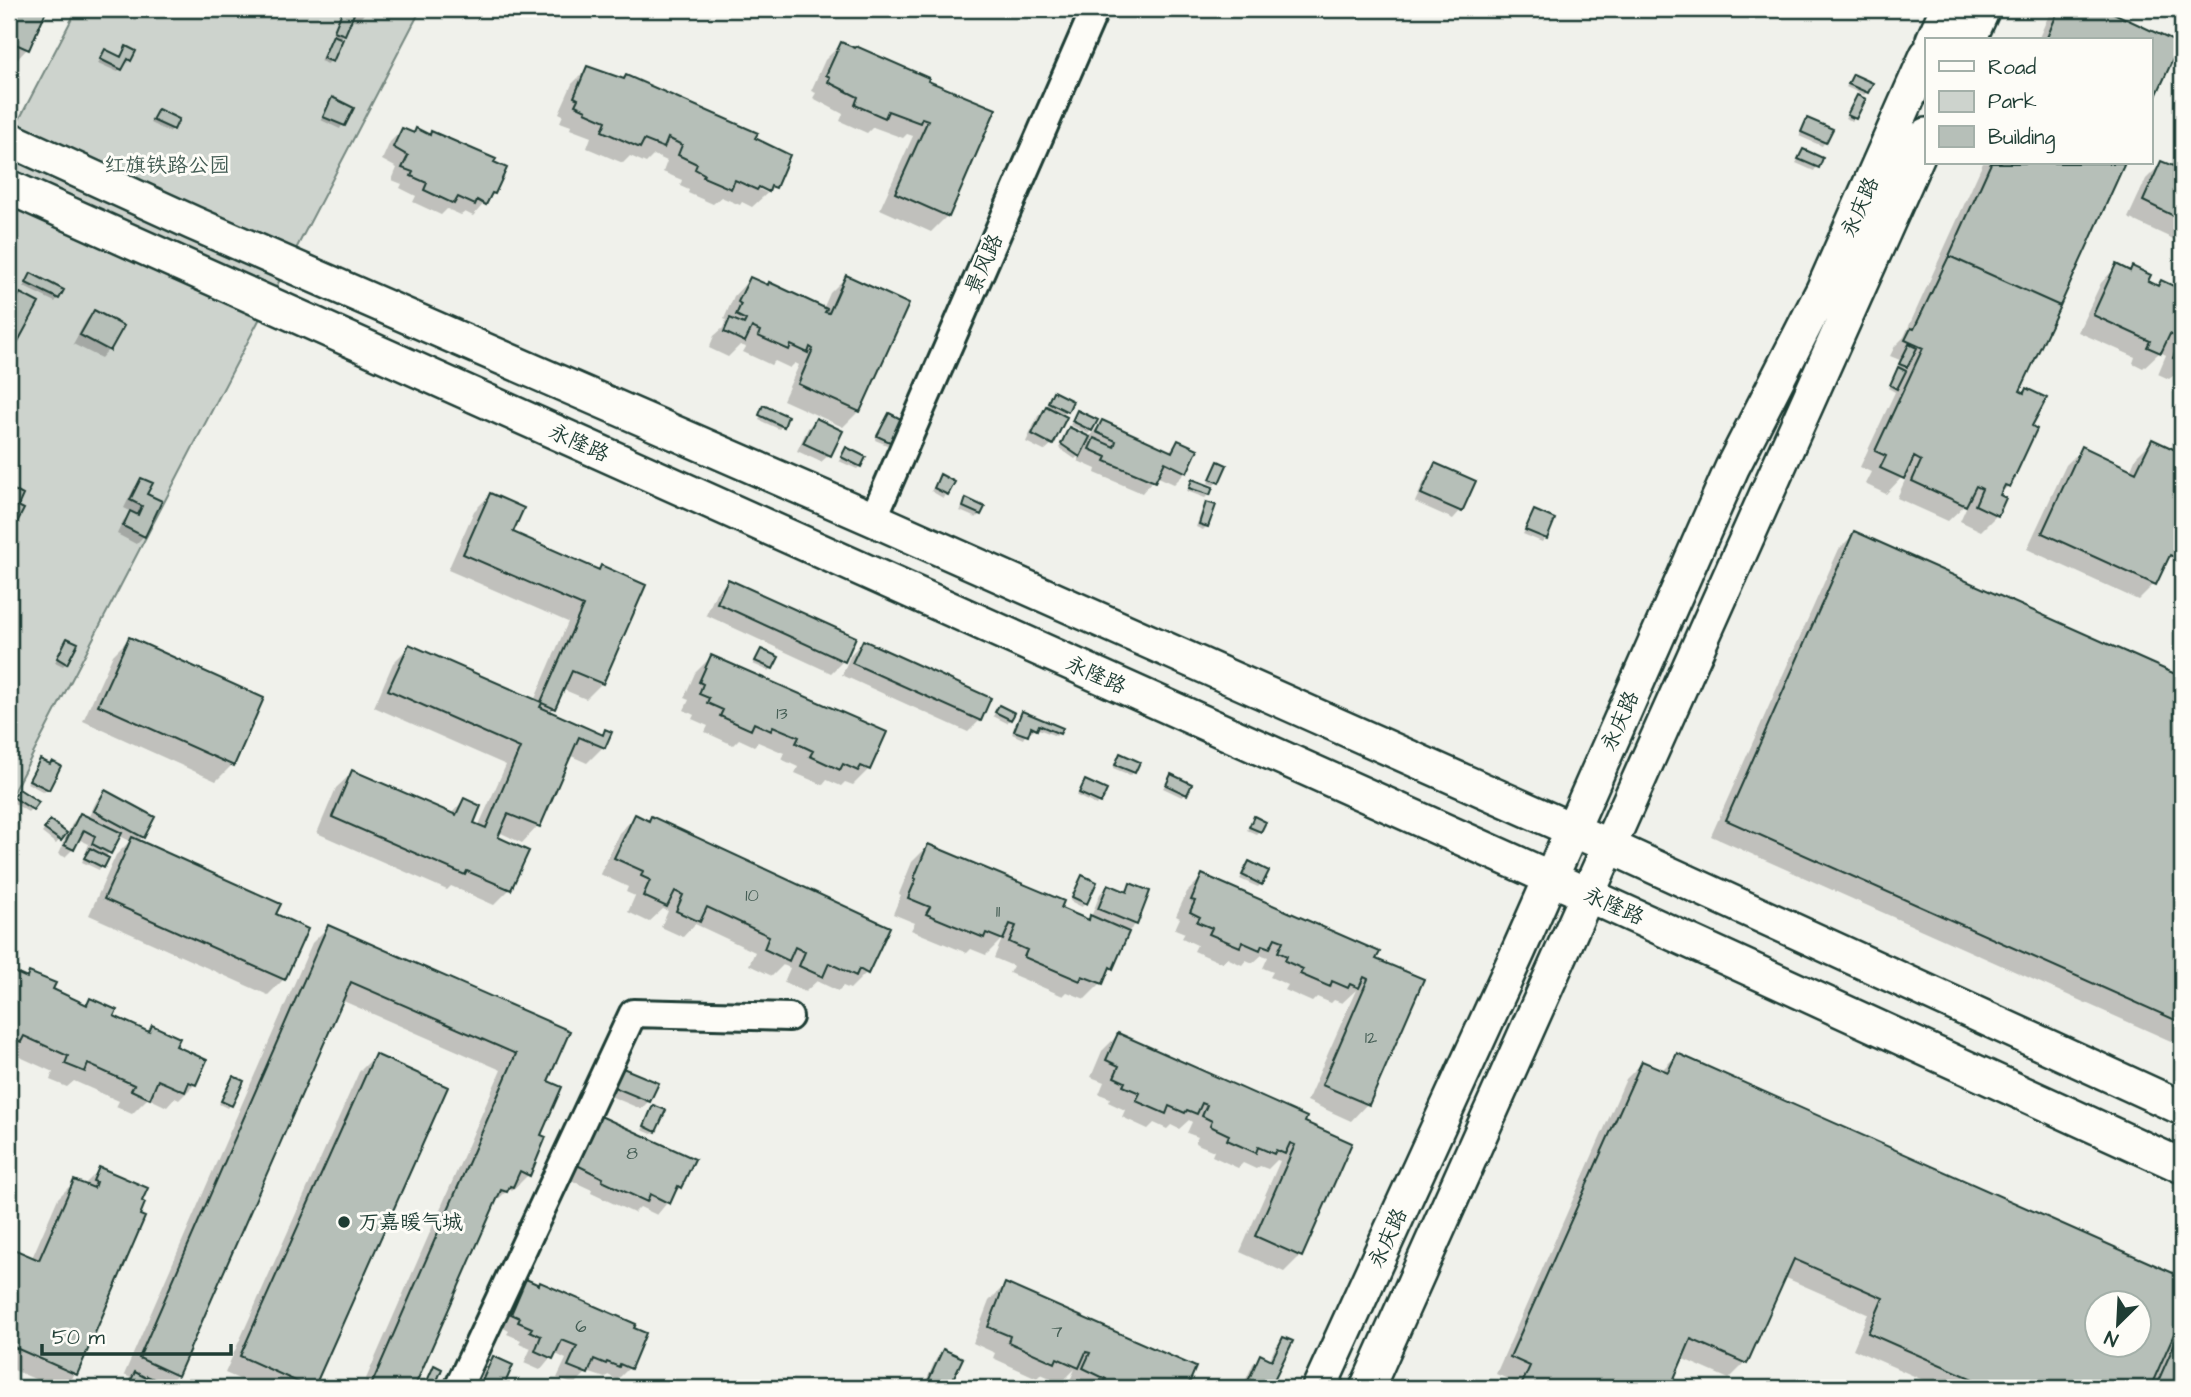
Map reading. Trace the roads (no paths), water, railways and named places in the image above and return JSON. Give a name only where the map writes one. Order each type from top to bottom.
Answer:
[{"type":"street","name":"景风路","points":[[873,519],[1095,9]]},
{"type":"street","points":[[1934,38],[1947,9]]},
{"type":"street","points":[[1970,38],[1983,9]]},
{"type":"street","name":"永庆路","points":[[1319,1388],[1551,878],[1732,468],[1823,290],[1925,60]]},
{"type":"street","points":[[9,139],[193,223],[873,519],[1609,846],[2182,1108]]},
{"type":"street","name":"永庆路","points":[[1367,1388],[1925,139]]},
{"type":"street","name":"永隆路","points":[[9,187],[1551,878],[2182,1166]]},
{"type":"street","points":[[458,1388],[633,1013],[789,1017]]},
{"type":"place","name":"万嘉暖气城","points":[[344,1222]]},
{"type":"park label","name":"红旗铁路公园","points":[[167,165]]}]
